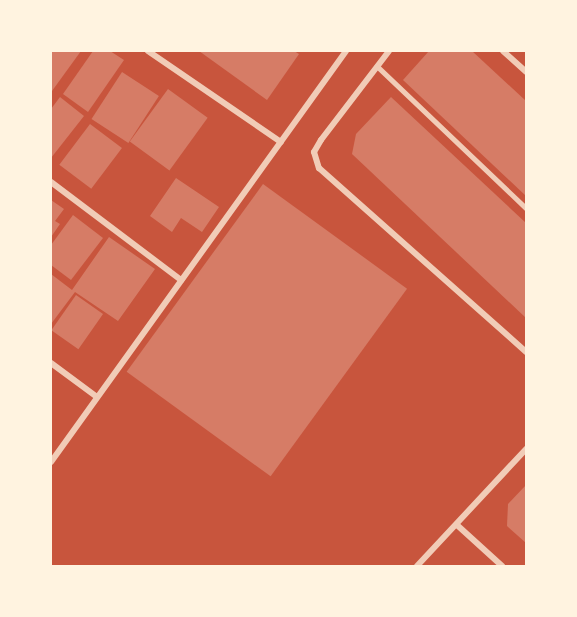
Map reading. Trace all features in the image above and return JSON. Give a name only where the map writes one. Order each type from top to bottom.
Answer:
[{"type":"street","points":[[148,51],[281,142]]},
{"type":"street","points":[[51,462],[346,51]]},
{"type":"street","points":[[389,51],[321,140],[314,152],[318,168],[526,352]]},
{"type":"street","points":[[503,51],[526,72]]},
{"type":"street","points":[[51,182],[181,280]]},
{"type":"street","points":[[51,363],[97,397]]},
{"type":"street","points":[[417,566],[526,449]]},
{"type":"street","points":[[457,525],[502,566]]},
{"type":"lane","points":[[377,66],[526,208]]},
{"type":"building","points":[[51,51],[81,51],[52,91],[51,90]]},
{"type":"building","points":[[93,51],[110,51],[124,60],[88,112],[63,94]]},
{"type":"building","points":[[199,51],[294,51],[299,54],[267,100]]},
{"type":"building","points":[[429,51],[472,51],[526,101],[526,196],[403,80]]},
{"type":"building","points":[[122,72],[159,96],[128,143],[92,119]]},
{"type":"building","points":[[168,89],[208,118],[169,170],[130,142]]},
{"type":"building","points":[[60,97],[84,116],[51,158],[51,109]]},
{"type":"building","points":[[391,97],[526,223],[526,318],[352,154],[356,134]]},
{"type":"building","points":[[90,124],[122,148],[91,189],[59,165]]},
{"type":"building","points":[[176,178],[219,207],[202,232],[181,218],[172,232],[150,216]]},
{"type":"building","points":[[263,184],[407,289],[271,476],[127,372]]},
{"type":"building","points":[[51,200],[64,209],[55,221],[60,224],[51,237]]},
{"type":"building","points":[[73,215],[103,238],[71,280],[51,265],[51,245]]},
{"type":"building","points":[[109,237],[155,269],[118,321],[75,292],[51,324],[51,274],[72,290]]},
{"type":"building","points":[[76,295],[103,314],[78,349],[51,330]]},
{"type":"building","points":[[526,485],[526,543],[507,526],[508,504]]}]
